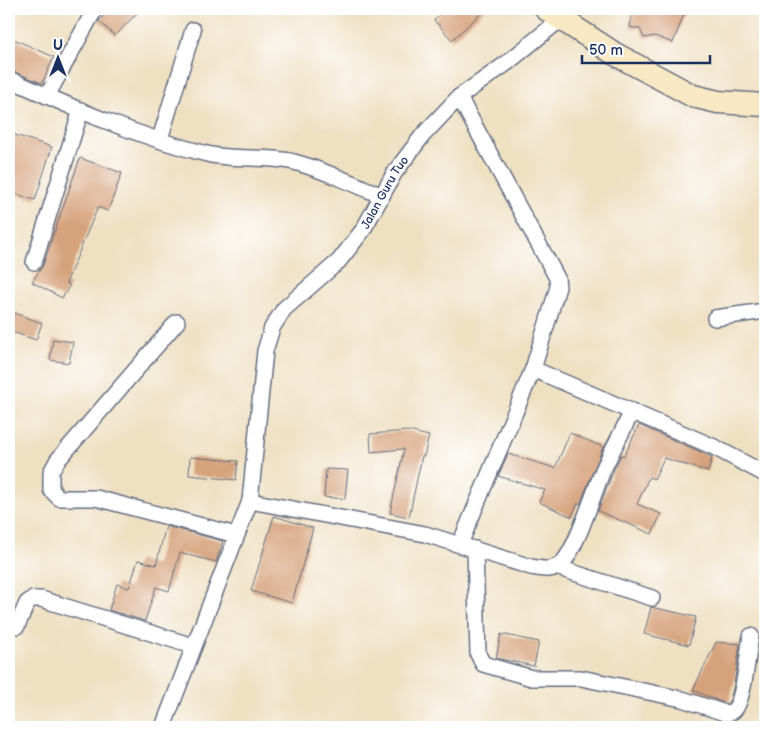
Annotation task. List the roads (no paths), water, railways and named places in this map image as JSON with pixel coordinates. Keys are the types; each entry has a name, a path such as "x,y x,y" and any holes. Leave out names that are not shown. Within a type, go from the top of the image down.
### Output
{"street":[{"path":"47,96 95,9"},
{"path":"560,13 615,54 693,96 718,102 765,105"},
{"name":"Jalan Guru Tuo","path":"163,727 250,501 265,351 272,328 284,309 339,260 363,230 395,172 423,135 459,97 560,13"},
{"path":"160,139 193,30"},
{"path":"9,79 98,119 160,139 210,154 292,162 346,180 382,196"},
{"path":"459,97 557,278 557,293 532,370 460,544"},
{"path":"34,262 81,110"},
{"path":"716,318 765,311"},
{"path":"177,322 57,461 51,472 51,490 59,498 96,498 236,536"},
{"path":"532,370 714,447 765,474"},
{"path":"250,501 387,526 460,544 531,567 545,570 556,568 564,562 574,543 604,469 632,411"},
{"path":"475,549 478,654 483,664 532,678 581,678 682,700 724,713 736,709 742,690 751,636"},
{"path":"556,568 652,598"},
{"path":"17,626 27,604 32,599 41,599 193,646"}]}
